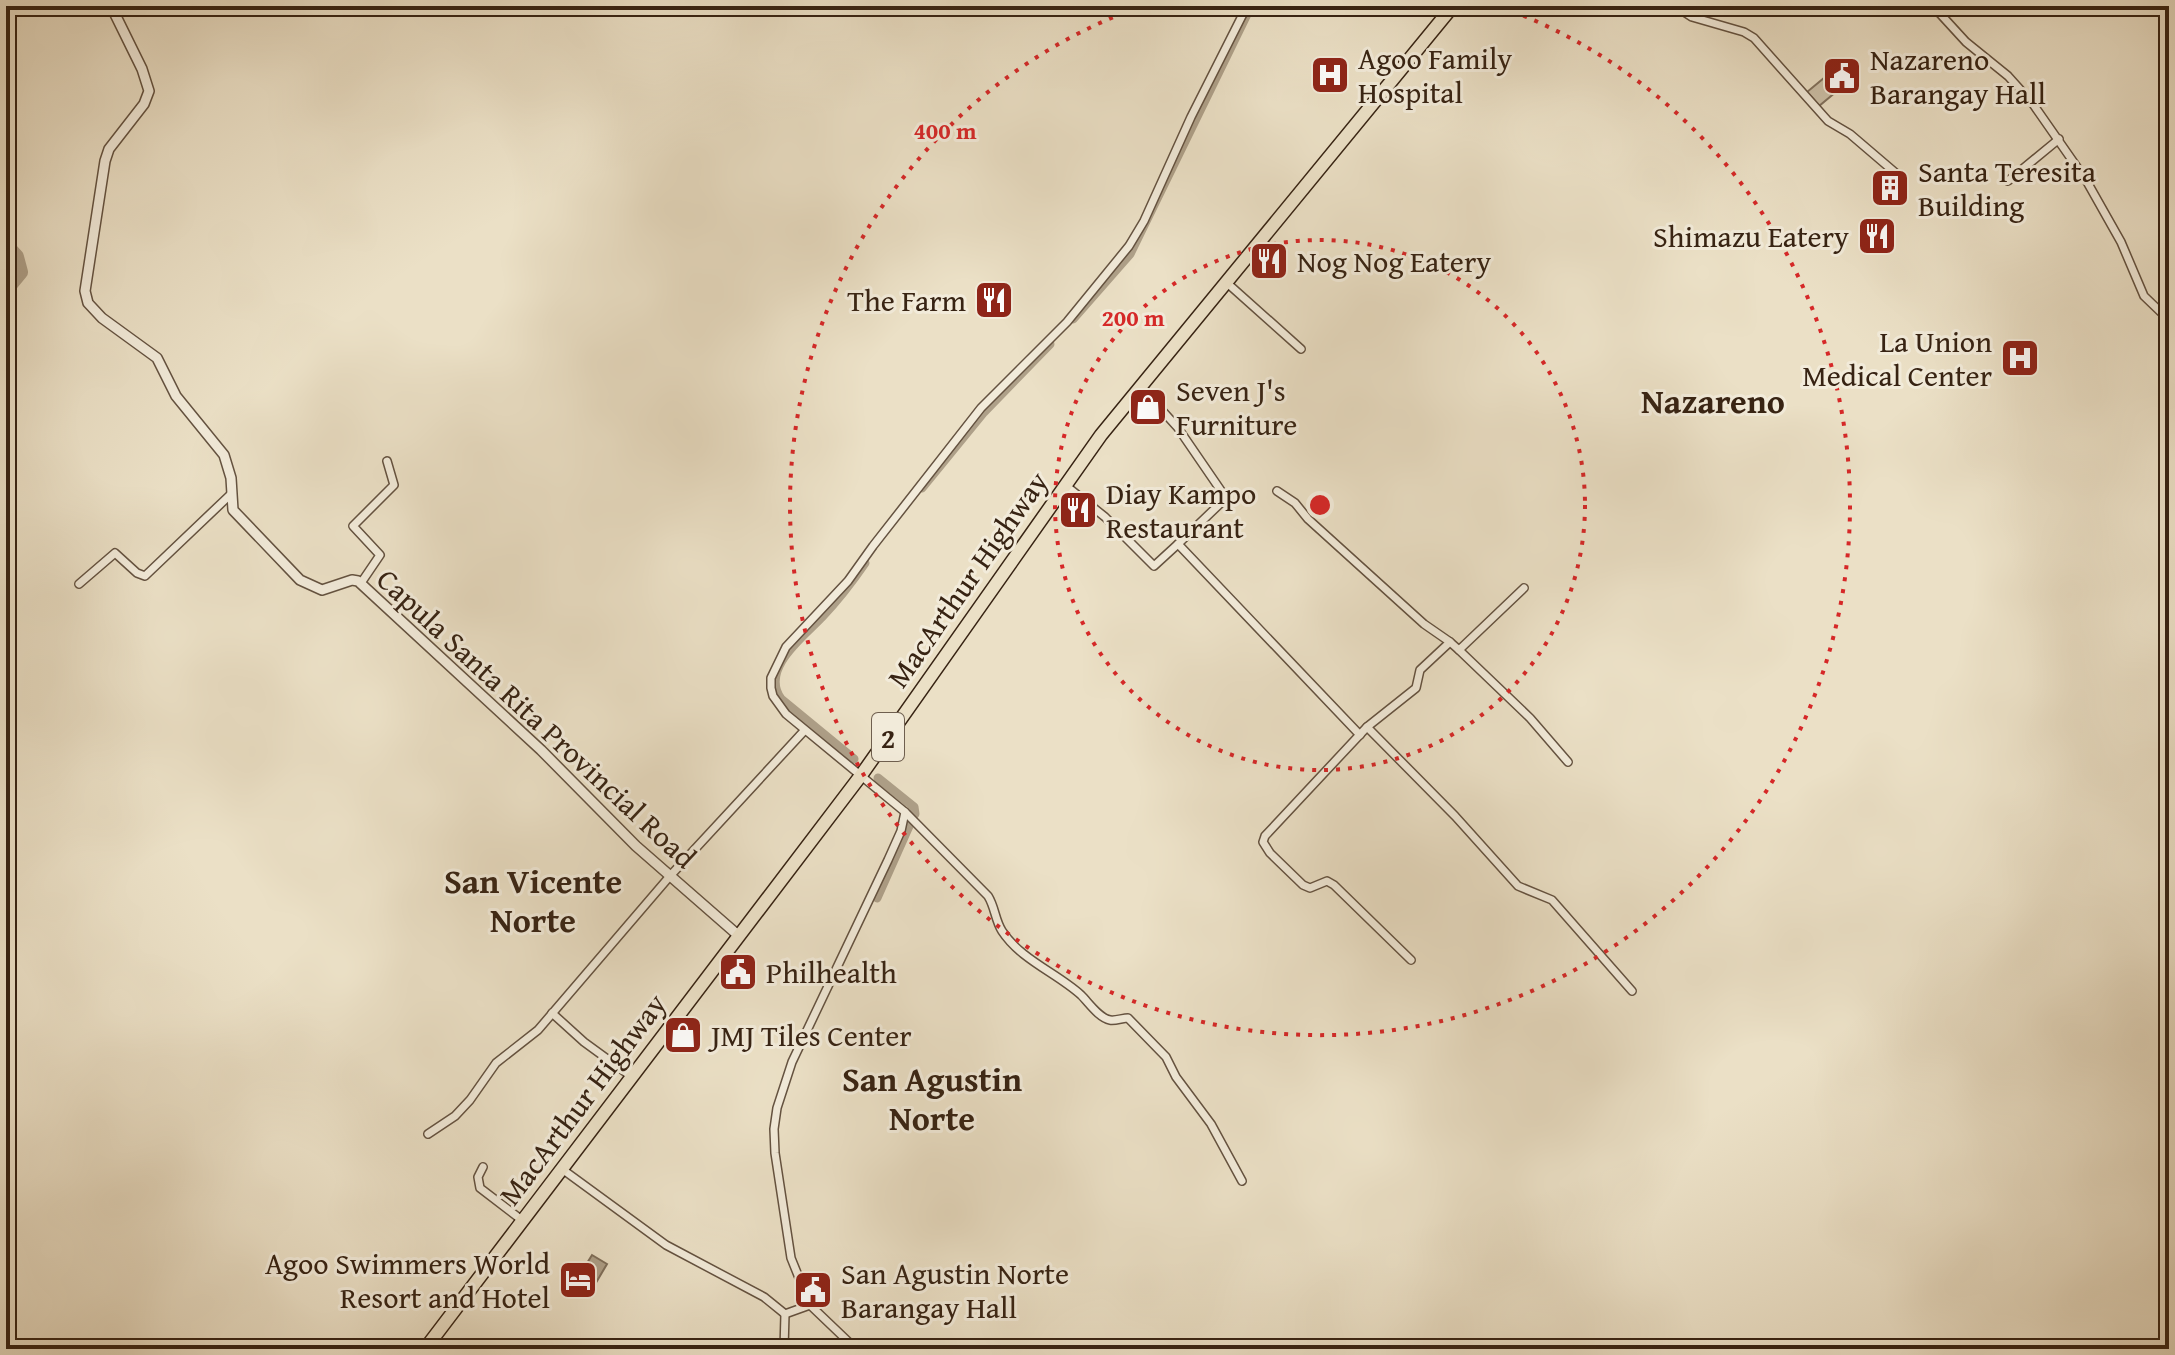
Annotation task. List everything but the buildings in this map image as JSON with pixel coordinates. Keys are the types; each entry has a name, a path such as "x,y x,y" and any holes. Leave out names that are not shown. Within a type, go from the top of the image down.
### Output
{"highway":[{"name":"MacArthur Highway","path":"425,1349 862,774 1065,485 1226,282 1453,6"}],"street":[{"name":"Capula Santa Rita Provincial Road","path":"111,6 142,69 149,91 144,104 109,149 105,161 86,297 102,318 157,358 176,396 224,455 231,478 233,510 300,580 322,590 352,580 361,583 541,750 599,810 739,936"},
{"path":"1242,1181 1211,1124 1176,1077 1166,1057 1128,1018 1110,1020 1103,1017 1010,940 998,923 988,896 905,812 786,714 773,696 771,678 786,647 840,591 981,408 1067,322 1129,246 1144,221 1185,129 1247,6"},
{"path":"1675,6 1692,17 1744,32 1754,38 1828,121 1850,134 1898,175"},
{"path":"1933,6 1966,42 2018,86 2059,139 2121,242 2144,296 2169,320"},
{"path":"2008,181 2059,139"},
{"path":"1226,282 1301,349"},
{"path":"1065,485 1105,517 1154,566 1226,498 1178,428 1141,387"},
{"path":"361,583 380,555 353,526 394,485 387,461"},
{"path":"1277,491 1295,503 1308,519 1424,624 1459,650 1538,727 1568,762"},
{"path":"79,584 115,553 137,573 145,576 231,494"},
{"path":"1178,544 1360,735"},
{"path":"1459,650 1524,588"},
{"path":"1411,960 1334,885 1327,881 1307,888 1270,853 1263,842 1265,836 1367,727 1416,688 1420,670 1450,642"},
{"path":"1367,727 1455,816 1518,886 1552,900 1632,991"},
{"path":"428,1134 455,1116 496,1063 538,1030 670,876 804,731"},
{"path":"856,1349 810,1305 791,1258 774,1129 777,1108 792,1062 888,860 901,831 905,812"},
{"path":"552,1013 584,1042 632,1077"},
{"path":"483,1167 478,1177 480,1188 523,1221"},
{"path":"562,1169 666,1245 764,1297 785,1314"},
{"path":"785,1314 810,1305"},
{"path":"784,1349 785,1314"}],"shaded area":[{"path":"1830,73 1842,87 1819,106 1807,92"},
{"path":"592,1255 607,1264 590,1293 574,1284"}],"waterway":[{"path":"1073,319 1130,254 1251,6"},
{"path":"6,246 16,257 20,272 6,289"},
{"path":"922,488 984,412 1050,344"},
{"path":"854,759 781,699 776,688 776,676 786,654 834,604 865,563"},
{"path":"878,778 914,807 915,814"},
{"path":"877,898 910,824"}],"place":[{"name":"Agoo Family Hospital","path":"1330,75"},
{"name":"Nazareno Barangay Hall","path":"1842,76"},
{"name":"Santa Teresita Building","path":"1890,188"},
{"name":"Shimazu Eatery","path":"1877,236"},
{"name":"Nog Nog Eatery","path":"1269,261"},
{"name":"The Farm","path":"994,300"},
{"name":"La Union Medical Center","path":"2020,358"},
{"name":"Seven J's Furniture","path":"1148,407"},
{"name":"Diay Kampo Restaurant","path":"1078,510"},
{"name":"Philhealth","path":"738,972"},
{"name":"JMJ Tiles Center","path":"683,1035"},
{"name":"Agoo Swimmers World Resort and Hotel","path":"578,1280"},
{"name":"San Agustin Norte Barangay Hall","path":"813,1290"}],"district":[{"name":"Nazareno","path":"1713,400"},
{"name":"San Vicente Norte","path":"533,900"},
{"name":"San Agustin Norte","path":"932,1098"}]}
